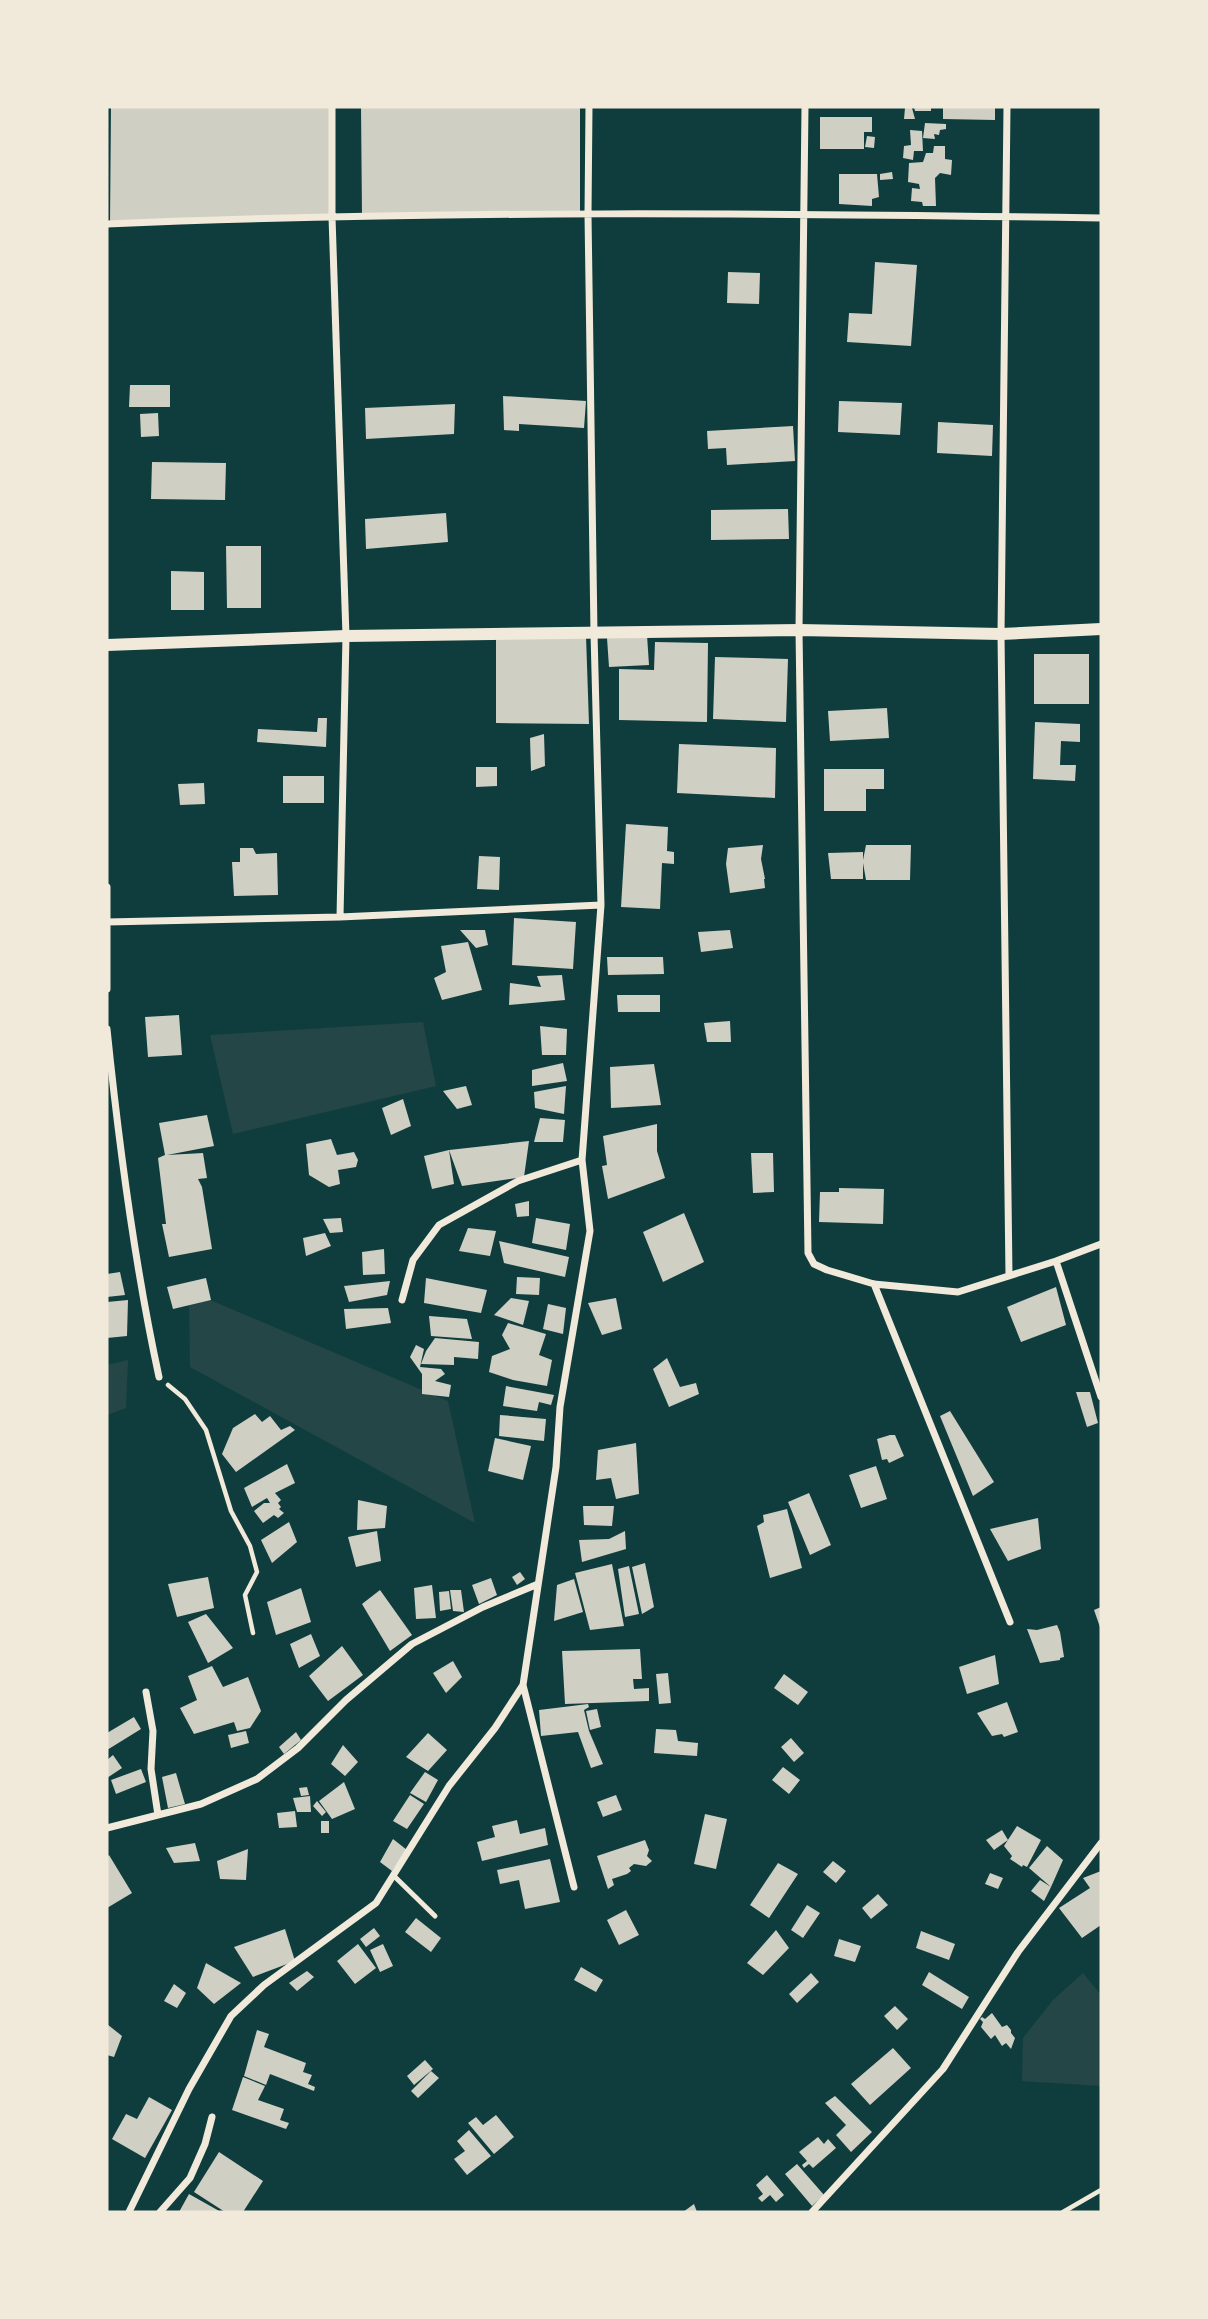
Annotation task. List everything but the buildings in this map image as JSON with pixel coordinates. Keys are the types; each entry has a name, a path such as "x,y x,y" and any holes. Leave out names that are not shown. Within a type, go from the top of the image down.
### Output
{"street":[{"path":"331,107 332,217 346,636 340,917"},
{"path":"574,1887 523,1685 556,1466 565,1370 590,1231 582,1160 601,905 594,633 589,107"},
{"path":"804,107 799,629 808,1253 814,1264 874,1284 958,1292 1101,1244"},
{"path":"1007,107 1001,634 1009,1276"},
{"path":"107,224 332,217 588,214 1101,218"},
{"path":"107,645 346,636 799,629 1001,634 1101,629"},
{"path":"107,887 107,989"},
{"path":"107,922 340,917 601,905"},
{"path":"107,1029 120,1161 140,1293 159,1377"},
{"path":"402,1300 413,1260 439,1225 518,1181 582,1160"},
{"path":"1056,1261 1101,1397"},
{"path":"874,1284 1010,1622"},
{"path":"107,1828 201,1804 257,1779 298,1748 346,1700 412,1644 483,1607 538,1584"},
{"path":"129,2212 189,2088 231,2016 264,1984 376,1903 449,1786 495,1728 523,1685"},
{"path":"146,1692 153,1731 150,1769 158,1815"},
{"path":"812,2212 943,2068 1018,1952 1101,1843"},
{"path":"160,2212 190,2178 205,2144 212,2118"}],"lane":[{"path":"394,1876 435,1916"}],"path":[{"path":"159,1377 185,1399 206,1430 231,1511 250,1546 257,1572 245,1595 253,1633"},
{"path":"1063,2212 1101,2190"}],"shaded area":[{"path":"423,1022 436,1086 233,1134 210,1035"},
{"path":"189,1291 448,1401 475,1523 190,1367"},
{"path":"128,1360 126,1408 107,1415 107,1365"},
{"path":"1083,1973 1101,1995 1101,2086 1022,2081 1023,2038 1053,2000"}]}
